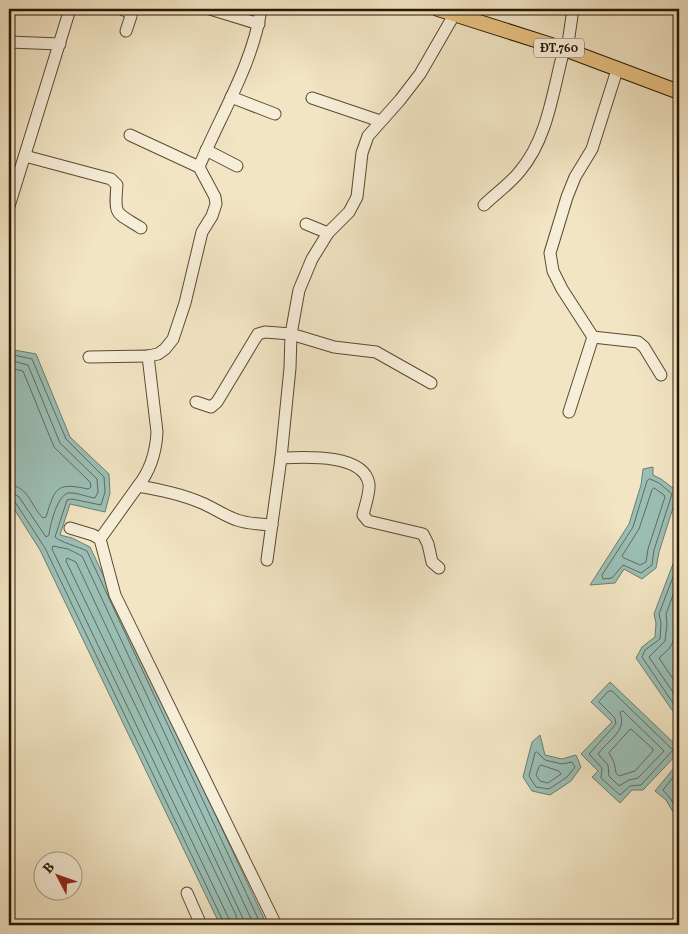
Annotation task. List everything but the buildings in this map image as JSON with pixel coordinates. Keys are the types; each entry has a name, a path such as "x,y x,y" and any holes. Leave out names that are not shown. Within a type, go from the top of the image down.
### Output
{"main road":[{"name":"ĐT.760","path":"438,9 565,50 679,92"}],"street":[{"path":"9,206 70,9"},
{"path":"121,9 129,12 131,16 126,31"},
{"path":"210,9 259,24"},
{"path":"199,167 231,97 259,24 261,9"},
{"path":"484,205 520,172 543,131 565,50 573,9"},
{"path":"267,560 281,458 290,368 291,334 299,290 312,259 328,233 349,212 357,197 362,153 368,136 420,74 454,15"},
{"path":"9,42 60,44"},
{"path":"617,70 592,149 575,177 550,253 554,272 562,289 594,337 638,342 644,346 661,375"},
{"path":"231,97 275,114"},
{"path":"312,98 380,121"},
{"path":"89,357 148,356 158,354 165,349 173,339 185,303 202,232 212,216 216,204 215,197 199,167 130,135"},
{"path":"206,150 238,166"},
{"path":"25,156 111,178 117,186 115,208 119,214 141,228"},
{"path":"306,224 328,233"},
{"path":"196,402 211,407 217,402 252,342 258,334 265,332 291,334 334,347 376,352 431,383"},
{"path":"569,412 594,337"},
{"path":"100,540 146,476 156,444 157,432 148,356"},
{"path":"281,458 305,457 338,461 354,466 364,472 369,485 363,515 368,521 423,534 428,544 432,562 439,568"},
{"path":"138,486 163,490 203,503 236,520 272,525"},
{"path":"70,528 93,535 100,540 116,595 276,925"},
{"path":"187,893 201,925"}],"water":[{"path":"9,349 36,354 70,437 109,474 110,493 105,512 70,504 60,535 72,538 90,547 267,925 220,925 40,550 9,501"},
{"path":"653,467 653,475 678,492 659,552 656,568 642,579 624,569 615,583 590,585 629,524 641,485 643,469"},
{"path":"679,533 679,715 672,710 636,658 642,647 655,637 656,623 654,614 676,556"},
{"path":"610,682 679,748 679,752 643,790 632,790 620,803 592,777 598,771 581,754 612,722 591,702"},
{"path":"540,735 545,755 562,759 576,755 581,767 571,781 550,795 532,791 523,777 532,742"},
{"path":"679,762 679,822 666,800 655,791"}]}
